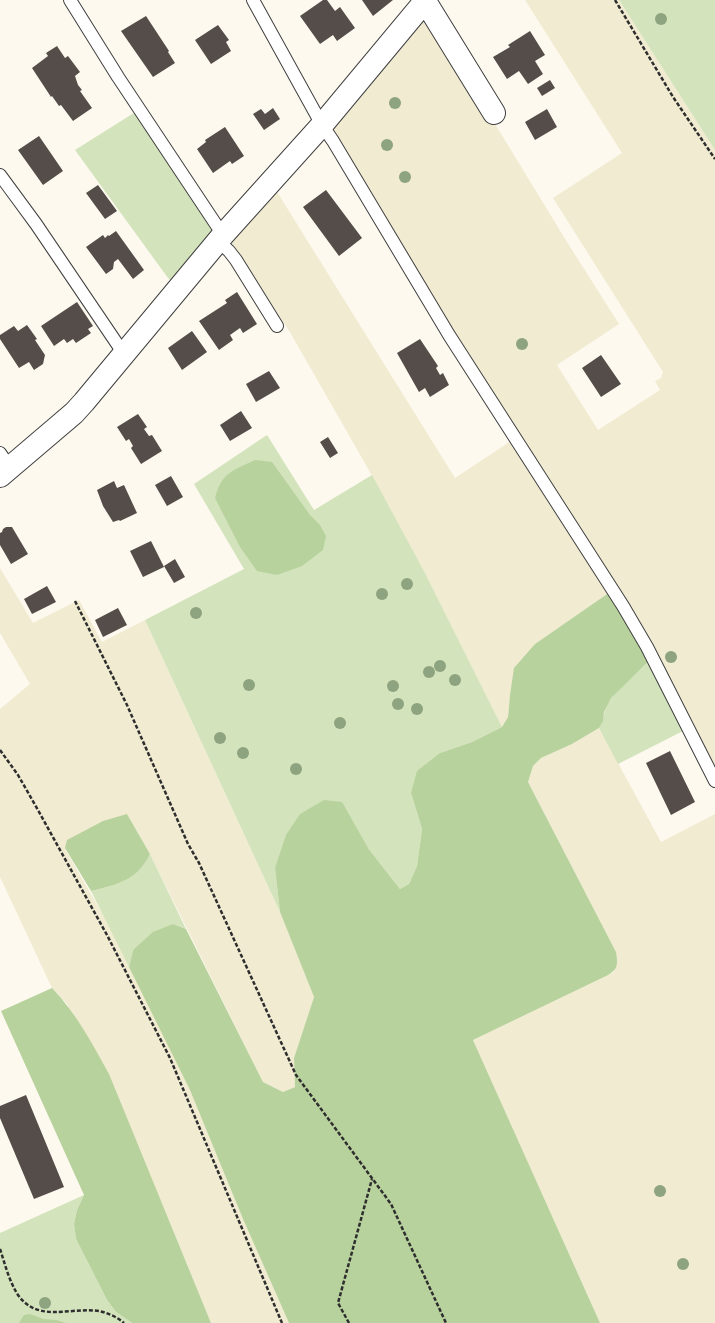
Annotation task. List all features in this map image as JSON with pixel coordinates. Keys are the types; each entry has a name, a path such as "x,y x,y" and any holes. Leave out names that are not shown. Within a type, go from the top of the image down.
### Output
{"street":[{"path":"3,466 74,413 220,238 322,125 426,1 494,113"}],"lane":[{"path":"70,0 277,326"},
{"path":"253,0 322,125 333,140 453,342 623,606 647,647 715,781"},
{"path":"0,175 36,224 124,354"}],"path":[{"path":"615,0 673,97 715,159"},
{"path":"75,601 127,705 188,844 199,863 296,1075 391,1204 446,1323"},
{"path":"0,750 18,775 107,935 170,1058 282,1323"},
{"path":"349,1323 338,1303 372,1179"},
{"path":"0,1249 17,1295 24,1304 34,1311 46,1315 98,1311 112,1315 124,1323"}],"shaded area":[{"path":"525,0 619,0 715,150 715,770 330,125 422,17 431,19 567,242 619,324 557,365 598,430 660,390 655,381 661,378 663,372 553,198 622,153"},
{"path":"274,187 455,478 511,441 610,592 535,644 510,695 508,717 502,727 424,571 366,465 291,334 229,238"},
{"path":"0,568 33,623 79,600 102,642 145,620 280,912 314,997 294,1058 295,1087 283,1092 263,1082 150,854 127,814 65,849 106,920 190,1089 243,1219 289,1323 211,1323 163,1206 67,1004 52,988 0,877 0,709 30,684 0,633"},
{"path":"599,728 661,842 715,814 715,1323 600,1323 473,1040 614,972 616,952 528,782 533,766 541,758 572,744"}],"green space":[{"path":"619,0 715,0 715,150"},
{"path":"137,111 213,231 174,284 168,278 75,150"},
{"path":"267,435 314,510 372,475 424,571 502,727 472,742 440,753 411,793 422,829 417,866 409,884 400,889 368,848 275,868 280,912 145,620 244,569 194,484"},
{"path":"255,460 272,462 310,515 320,525 326,536 323,550 302,566 277,575 257,571 240,547 215,498 221,483 229,473"},
{"path":"610,592 648,662 611,698 604,712 603,721 599,728 572,744 541,758 533,766 528,782 616,952 616,967 613,972 606,976 473,1040 600,1323 289,1323 243,1219 190,1090 129,967 133,950 153,932 173,924 186,929 263,1082 283,1092 295,1087 294,1058 314,997 280,912 275,868 286,835 300,814 324,800 342,802 368,848 400,889 409,884 417,866 422,829 411,793 417,771 440,753 472,742 502,727 508,717 514,668 535,644"},
{"path":"648,662 685,730 618,764 599,728 611,698"},
{"path":"127,814 150,854 145,863 133,876 118,884 91,891 65,848 67,840 103,821"},
{"path":"150,854 186,929 173,924 133,950 129,967 91,891 118,884 133,876 145,863"},
{"path":"52,988 76,1018 109,1074 211,1323 132,1323 116,1312 107,1300 76,1239 74,1224 77,1210 84,1195 1,1011"},
{"path":"84,1195 77,1210 74,1224 76,1239 107,1300 116,1312 132,1323 0,1323 0,1233"},
{"path":"30,1314 43,1319 56,1320 66,1323 19,1323 24,1315"}],"building":[{"path":"323,0 327,0 335,11 340,7 355,28 337,41 333,35 320,44 300,16"},
{"path":"362,0 393,0 373,16"},
{"path":"146,16 175,63 153,77 121,31"},
{"path":"218,25 229,40 226,42 231,51 211,64 195,40"},
{"path":"530,31 545,55 535,61 543,74 528,84 519,71 507,79 493,57 510,47 508,45"},
{"path":"57,46 65,58 68,56 80,72 75,76 78,85 82,90 80,91 92,108 73,121 61,105 59,106 52,96 51,97 32,68 48,56 46,53"},
{"path":"550,80 555,88 542,96 537,88"},
{"path":"273,108 280,119 264,130 253,114 261,109 265,114"},
{"path":"547,109 557,127 535,140 525,122"},
{"path":"225,127 244,156 232,164 230,161 213,173 197,149 206,142 205,140"},
{"path":"39,136 63,171 43,185 18,150"},
{"path":"98,185 117,211 105,219 86,193"},
{"path":"326,190 362,238 339,256 303,207"},
{"path":"116,231 144,270 133,279 118,259 114,262 113,269 106,274 86,247 103,235 105,238"},
{"path":"237,292 257,324 243,333 240,328 230,335 233,340 219,350 199,321 227,303 225,300"},
{"path":"77,302 93,326 88,329 91,333 76,343 73,339 67,343 64,339 54,346 41,326"},
{"path":"27,325 37,339 35,340 45,355 43,364 34,370 29,362 19,368 0,339 0,335 14,326 18,331"},
{"path":"192,331 207,352 182,370 168,348"},
{"path":"420,339 438,366 436,368 440,375 443,373 449,385 430,397 425,388 419,392 397,353"},
{"path":"601,355 621,384 601,397 582,368"},
{"path":"269,371 280,388 256,402 246,384"},
{"path":"241,411 252,428 230,441 220,425"},
{"path":"138,414 147,427 144,429 149,436 152,435 162,451 141,464 131,448 133,446 129,439 126,441 117,427"},
{"path":"328,437 338,453 330,458 320,442"},
{"path":"171,476 183,497 167,506 155,485"},
{"path":"114,481 117,488 124,485 137,513 120,521 113,522 103,506 97,490"},
{"path":"6,527 12,527 28,554 11,564 0,545 0,533"},
{"path":"151,541 164,567 143,577 130,551"},
{"path":"175,559 185,577 174,583 164,566"},
{"path":"47,586 56,602 32,614 24,599"},
{"path":"118,608 127,625 103,637 95,620"},
{"path":"670,751 695,802 671,815 646,763"},
{"path":"26,1095 64,1187 34,1199 0,1118 0,1106"}]}
